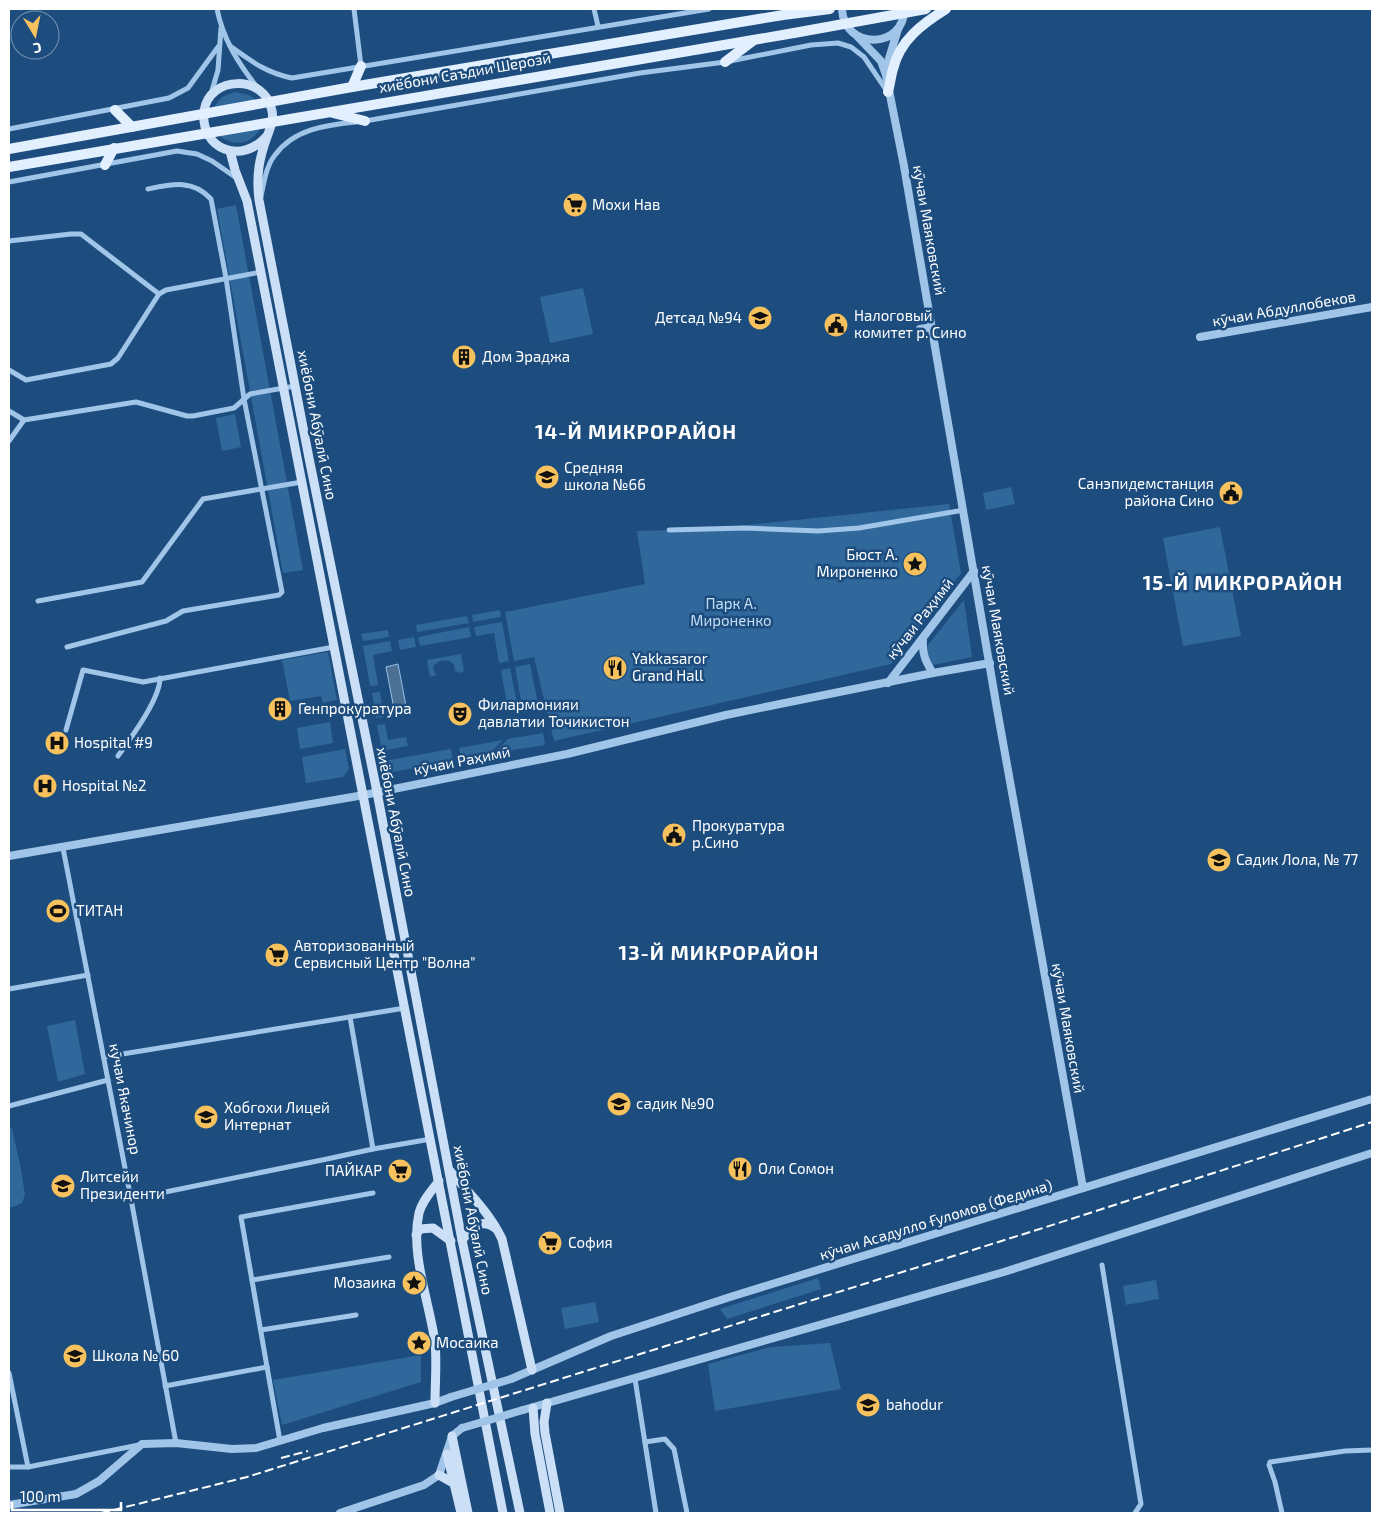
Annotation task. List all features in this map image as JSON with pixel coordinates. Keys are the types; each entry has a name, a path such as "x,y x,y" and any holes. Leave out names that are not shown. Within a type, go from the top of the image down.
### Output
{"main road":[{"path":"771,9 782,15"},
{"name":"хиёбони Саъдии Шерозӣ","path":"9,149 352,87 782,15 830,9"},
{"name":"хиёбони Саъдии Шерозӣ","path":"9,167 756,39 904,11 926,9"},
{"path":"888,92 892,70 900,48 923,23 946,9"},
{"path":"725,62 756,39"},
{"path":"352,87 361,66"},
{"path":"267,136 260,144 251,149 241,152 230,151 221,147 207,134 204,114 208,100 215,92 225,86 236,83 248,84 259,90 269,102"},
{"name":"хиёбони Абӯалӣ Сино","path":"269,102 272,110 272,121 257,179 260,201 295,386 377,792 462,1240 520,1513"},
{"path":"115,110 132,127"},
{"path":"329,112 365,121"},
{"path":"104,164 114,148"},
{"name":"хиёбони Абӯалӣ Сино","path":"230,151 247,201 504,1513"},
{"path":"450,1171 498,1229 502,1239 532,1370"},
{"path":"435,1403 435,1343 416,1235 419,1212 428,1194 439,1181"},
{"path":"462,1240 476,1225 483,1223 498,1229"},
{"path":"416,1235 420,1229 433,1228 451,1241"},
{"path":"547,1403 544,1433 560,1513"},
{"path":"533,1408 535,1434 550,1513"},
{"path":"452,1436 468,1513"},
{"path":"447,1454 461,1513"},
{"path":"439,1475 455,1484"}],"street":[{"path":"217,9 221,28 230,46 243,69 259,90"},
{"path":"354,9 361,66"},
{"path":"594,9 598,26"},
{"path":"230,46 252,62 274,74 292,78 709,9"},
{"path":"842,9 845,23"},
{"name":"кӯчаи Маяковский","path":"886,75 888,62 904,11"},
{"name":"кӯчаи Маяковский","path":"845,23 881,62 886,75 904,166 1083,1188"},
{"path":"857,36 866,40 875,40 892,34 898,27"},
{"path":"208,100 218,70 218,47 221,28"},
{"path":"260,201 268,168 274,155 291,139 310,130 328,125 365,121 640,73 725,62 811,45 838,43 851,47 864,57 888,92"},
{"path":"9,129 115,110 169,98 188,88 218,47"},
{"path":"9,182 176,151 198,154 212,161 239,180"},
{"path":"67,647 166,621 183,611 280,595 282,592 244,399 226,278 211,199 204,192 192,186 174,184 148,189"},
{"path":"9,241 81,234 159,294"},
{"path":"9,370 26,380 111,364 118,358 159,294 173,288 261,272"},
{"name":"кӯчаи Абдуллобеков","path":"1200,337 1372,307"},
{"path":"920,329 932,327"},
{"path":"9,411 24,420 136,402 193,416 234,408 250,394 295,386"},
{"path":"9,441 24,420"},
{"path":"38,601 142,582 203,499 302,482"},
{"path":"670,530 744,528 818,531 859,528 964,510"},
{"name":"кӯчаи Раҳимӣ","path":"888,683 974,571"},
{"path":"923,638 922,650 925,661 933,673"},
{"path":"66,730 83,670 143,682 335,647"},
{"name":"кӯчаи Раҳимӣ","path":"9,856 364,796 377,792 513,768 726,715 990,663"},
{"path":"118,756 149,708 160,686 160,678"},
{"name":"кӯчаи Якачинор","path":"63,848 176,1444"},
{"path":"9,989 88,975"},
{"path":"104,1057 406,1008"},
{"path":"350,1017 373,1149"},
{"path":"9,1106 108,1080"},
{"name":"кӯчаи Асадулло Ғуломов (Федина)","path":"435,1403 511,1379 612,1336 1372,1099"},
{"path":"131,1199 373,1149 431,1139"},
{"path":"340,1513 424,1485 439,1475 452,1436 462,1428 1004,1272 1372,1152"},
{"path":"280,1441 241,1217 374,1193"},
{"path":"252,1280 388,1257"},
{"path":"1102,1266 1144,1513"},
{"path":"261,1330 356,1315"},
{"path":"165,1386 267,1367"},
{"path":"9,1373 28,1467"},
{"path":"635,1379 656,1513"},
{"path":"9,1467 28,1467 142,1444 176,1444 232,1449 256,1448 323,1428 435,1403"},
{"path":"645,1442 664,1439 674,1449 687,1513"},
{"path":"9,1505 76,1494 99,1481 142,1444"},
{"path":"1282,1513 1269,1465 1270,1462 1345,1451 1372,1450"},
{"path":"1135,1513 1141,1504"}],"green space":[{"path":"235,92 249,95 256,100 213,108 222,97"},
{"path":"261,128 247,141 236,143 230,142 218,135"},
{"path":"236,205 303,570 283,573 217,209"},
{"path":"583,288 593,334 550,343 540,297"},
{"path":"235,414 241,447 222,451 216,418"},
{"path":"1011,487 1015,504 986,510 983,493"},
{"name":"Парк А. Мироненко","path":"949,504 961,573 891,664 554,741 534,657 514,661 505,612 645,584 637,531 709,529"},
{"path":"1220,527 1241,636 1183,646 1163,538"},
{"path":"964,600 972,657 933,665 927,661 925,651"},
{"path":"500,610 501,617 473,622 472,615"},
{"path":"467,616 469,623 417,632 416,625"},
{"path":"502,622 509,661 499,663 494,633 476,636 474,627"},
{"path":"469,627 471,637 420,646 418,637"},
{"path":"388,630 389,637 363,641 361,634"},
{"path":"414,637 416,647 400,650 398,640"},
{"path":"390,641 392,651 373,655 378,685 370,686 363,646"},
{"path":"328,652 337,700 323,703 321,696 290,701 282,660"},
{"path":"461,654 464,671 459,673 455,671 454,665 450,661 442,661 433,667 437,675 430,677 427,660"},
{"path":"530,664 538,704 522,707 515,667"},
{"path":"510,668 518,708 508,710 501,670"},
{"path":"380,692 384,717 376,718 372,693"},
{"path":"330,722 333,743 300,749 297,728"},
{"path":"385,724 388,740 406,737 408,746 382,751 377,725"},
{"path":"543,733 545,745 494,753 508,739"},
{"path":"503,740 489,754 461,759 459,748"},
{"path":"345,749 349,769 343,777 306,783 302,757"},
{"path":"451,749 453,761 386,773 384,761"},
{"path":"75,1020 85,1074 58,1082 47,1026"},
{"path":"9,1126 12,1129 25,1195 22,1203 13,1207 9,1207"},
{"path":"818,1278 821,1289 727,1319 720,1309"},
{"path":"1156,1280 1159,1299 1126,1305 1123,1286"},
{"path":"595,1302 599,1322 565,1329 561,1308"},
{"path":"830,1343 841,1389 715,1411 708,1364 770,1347"},
{"path":"421,1355 421,1382 282,1425 273,1380"}],"shaded area":[{"path":"398,664 406,706 394,709 386,667"}],"railway":[{"path":"101,1513 247,1477 1043,1228 1372,1122"},
{"path":"281,1458 308,1451"}],"place":[{"name":"Мохи Нав","path":"575,205"},
{"name":"Детсад №94","path":"760,318"},
{"name":"Налоговый комитет р. Сино","path":"836,325"},
{"name":"Дом Эраджа","path":"464,357"},
{"name":"Средняя школа №66","path":"547,477"},
{"name":"Санэпидемстанция района Сино","path":"1231,493"},
{"name":"Бюст А. Мироненко","path":"915,564"},
{"name":"Yakkasaror Grand Hall","path":"615,668"},
{"name":"Генпрокуратура","path":"280,709"},
{"name":"Филармонияи давлатии Точикистон","path":"460,714"},
{"name":"Hospital #9","path":"57,743"},
{"name":"Hospital №2","path":"45,786"},
{"name":"Прокуратура р.Сино","path":"674,835"},
{"name":"Садик Лола, № 77","path":"1219,860"},
{"name":"ТИТАН","path":"58,911"},
{"name":"Авторизованный Сервисный Центр \"Волна\"","path":"277,955"},
{"name":"садик №90","path":"619,1104"},
{"name":"Хобгохи Лицей Интернат","path":"206,1117"},
{"name":"Оли Сомон","path":"740,1169"},
{"name":"ПАЙКАР","path":"400,1171"},
{"name":"Литсейи Президенти","path":"63,1186"},
{"name":"София","path":"550,1243"},
{"name":"Мозаика","path":"414,1283"},
{"name":"Мосаика","path":"419,1343"},
{"name":"Школа № 60","path":"75,1356"},
{"name":"bahodur","path":"868,1405"}],"district":[{"name":"14-Й МИКРОРАЙОН","path":"636,432"},
{"name":"15-Й МИКРОРАЙОН","path":"1243,583"},
{"name":"13-Й МИКРОРАЙОН","path":"719,953"}]}
